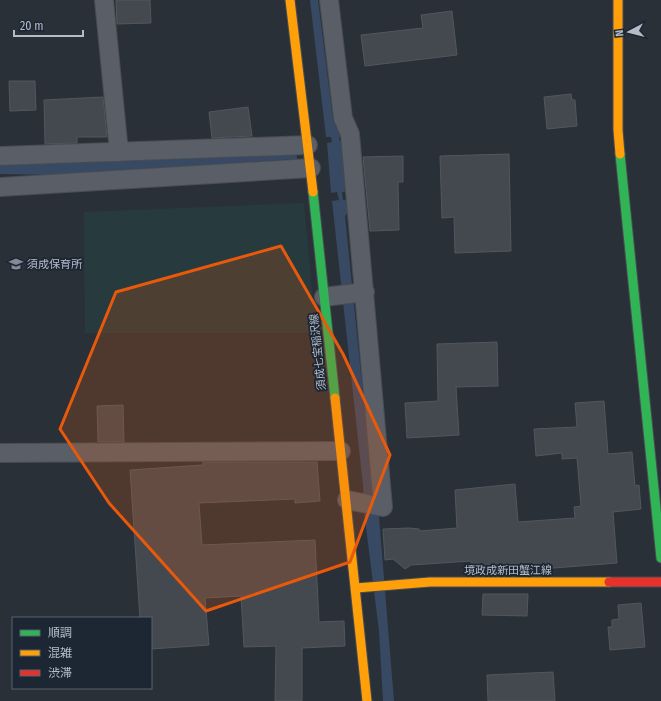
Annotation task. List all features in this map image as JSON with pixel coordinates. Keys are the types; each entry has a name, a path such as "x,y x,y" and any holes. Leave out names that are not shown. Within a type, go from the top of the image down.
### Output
{"main road":[{"name":"須成七宝稲沢線","path":"290,0 311,168 332,296 341,450 354,502 356,588 366,701"},
{"path":"618,0 618,130 661,558"},
{"name":"境政成新田蟹江線","path":"356,588 430,582 661,582"}],"street":[{"path":"104,0 120,152"},
{"path":"329,0 344,118 350,134 363,292 384,507 354,502"},
{"path":"0,156 308,145"},
{"path":"0,186 311,168"},
{"path":"332,296 363,292"},
{"path":"0,453 341,450"}],"highlighted area":[{"path":"281,246 343,354 390,455 350,562 206,611 109,503 60,429 116,292"}],"green space":[{"path":"304,203 316,333 85,333 84,212"}],"water":[{"path":"310,0 318,0 333,120 340,135 339,141 345,140 350,191 342,192 343,200 350,199 351,208 345,216 372,483 379,517 394,701 383,701 379,631 364,511 363,485 332,201 339,200 337,192 331,193 327,143 332,142 331,137 326,137"},
{"path":"296,150 297,159 53,175 0,174 0,164"}],"building":[{"path":"116,0 150,0 151,23 117,24"},
{"path":"452,11 457,55 365,66 361,35 423,28 421,15"},
{"path":"9,81 35,81 36,110 10,111"},
{"path":"571,94 572,100 575,100 577,126 547,129 544,97"},
{"path":"103,97 107,137 77,137 77,143 45,144 44,100"},
{"path":"248,107 252,136 212,138 209,112"},
{"path":"509,154 511,251 455,253 454,217 442,218 440,156"},
{"path":"403,156 403,182 398,182 399,230 370,231 363,157"},
{"path":"497,342 498,386 456,387 459,435 407,438 405,403 438,401 437,344"},
{"path":"604,401 608,454 632,452 635,486 639,485 641,509 613,512 617,563 528,570 484,570 484,566 471,567 471,561 411,565 405,569 393,559 385,560 383,529 409,528 419,529 420,531 457,528 455,490 515,484 518,522 575,518 574,507 581,506 577,458 562,459 562,453 536,456 534,429 577,427 575,403"},
{"path":"123,405 124,442 98,442 97,406"},
{"path":"203,462 317,462 320,501 295,503 295,499 199,503 202,545 315,540 319,622 344,621 345,646 302,648 302,701 275,701 276,646 244,647 241,596 205,598 209,645 152,649 152,617 140,617 130,470 203,465"},
{"path":"483,594 528,594 527,616 482,615"},
{"path":"641,603 645,647 610,650 608,627 612,627 612,620 619,619 618,605"},
{"path":"553,672 555,701 488,701 487,675"}],"traffic: fast":[{"path":"620,154 661,558"},
{"path":"313,192 335,398"}],"traffic: slow":[{"path":"290,0 313,192"},
{"path":"618,0 618,130 620,154"},
{"path":"335,398 367,701"},
{"path":"356,588 430,582 609,582"}],"traffic: jam":[{"path":"609,582 661,582"}],"place":[{"name":"須成保育所","path":"16,264"}]}
